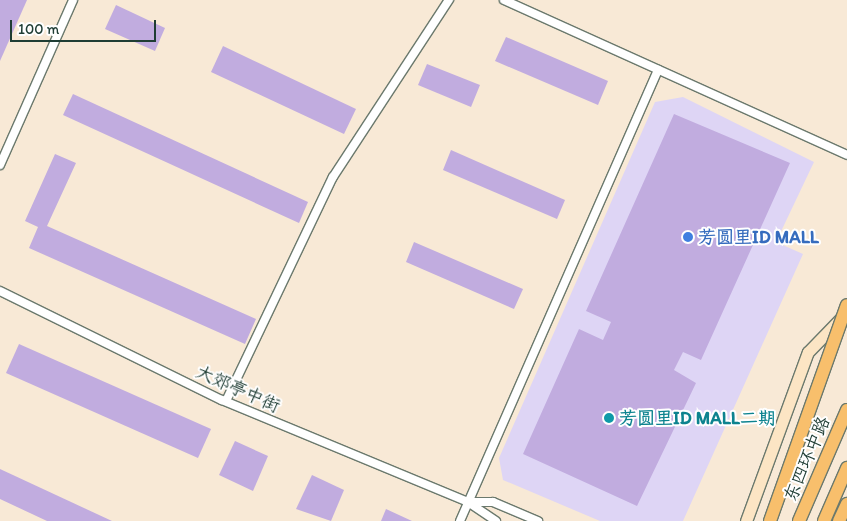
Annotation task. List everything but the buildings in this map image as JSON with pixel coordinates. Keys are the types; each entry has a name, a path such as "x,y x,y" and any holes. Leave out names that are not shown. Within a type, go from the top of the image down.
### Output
{"highway":[{"path":"770,521 847,305"},
{"name":"东四环中路","path":"799,521 847,410"},
{"path":"824,521 847,468"},
{"path":"839,521 847,504"}],"main road":[{"name":"东四环中路","path":"746,521 808,352 847,312"}],"street":[{"path":"0,165 72,0"},
{"path":"226,402 333,177 449,0"},
{"path":"504,0 847,155"},
{"path":"460,521 658,70"},
{"name":"大郊亭中街","path":"0,291 226,402 468,502 496,521"},
{"name":"大郊亭中街","path":"468,502 493,502 538,521"}],"shaded area":[{"name":"芳圆里ID MALL","path":"683,97 814,162 776,242 803,254 683,521 600,521 503,480 499,458 655,102"}],"place":[{"name":"芳圆里ID MALL","path":"688,237"},
{"name":"芳圆里ID MALL二期","path":"609,418"}]}
